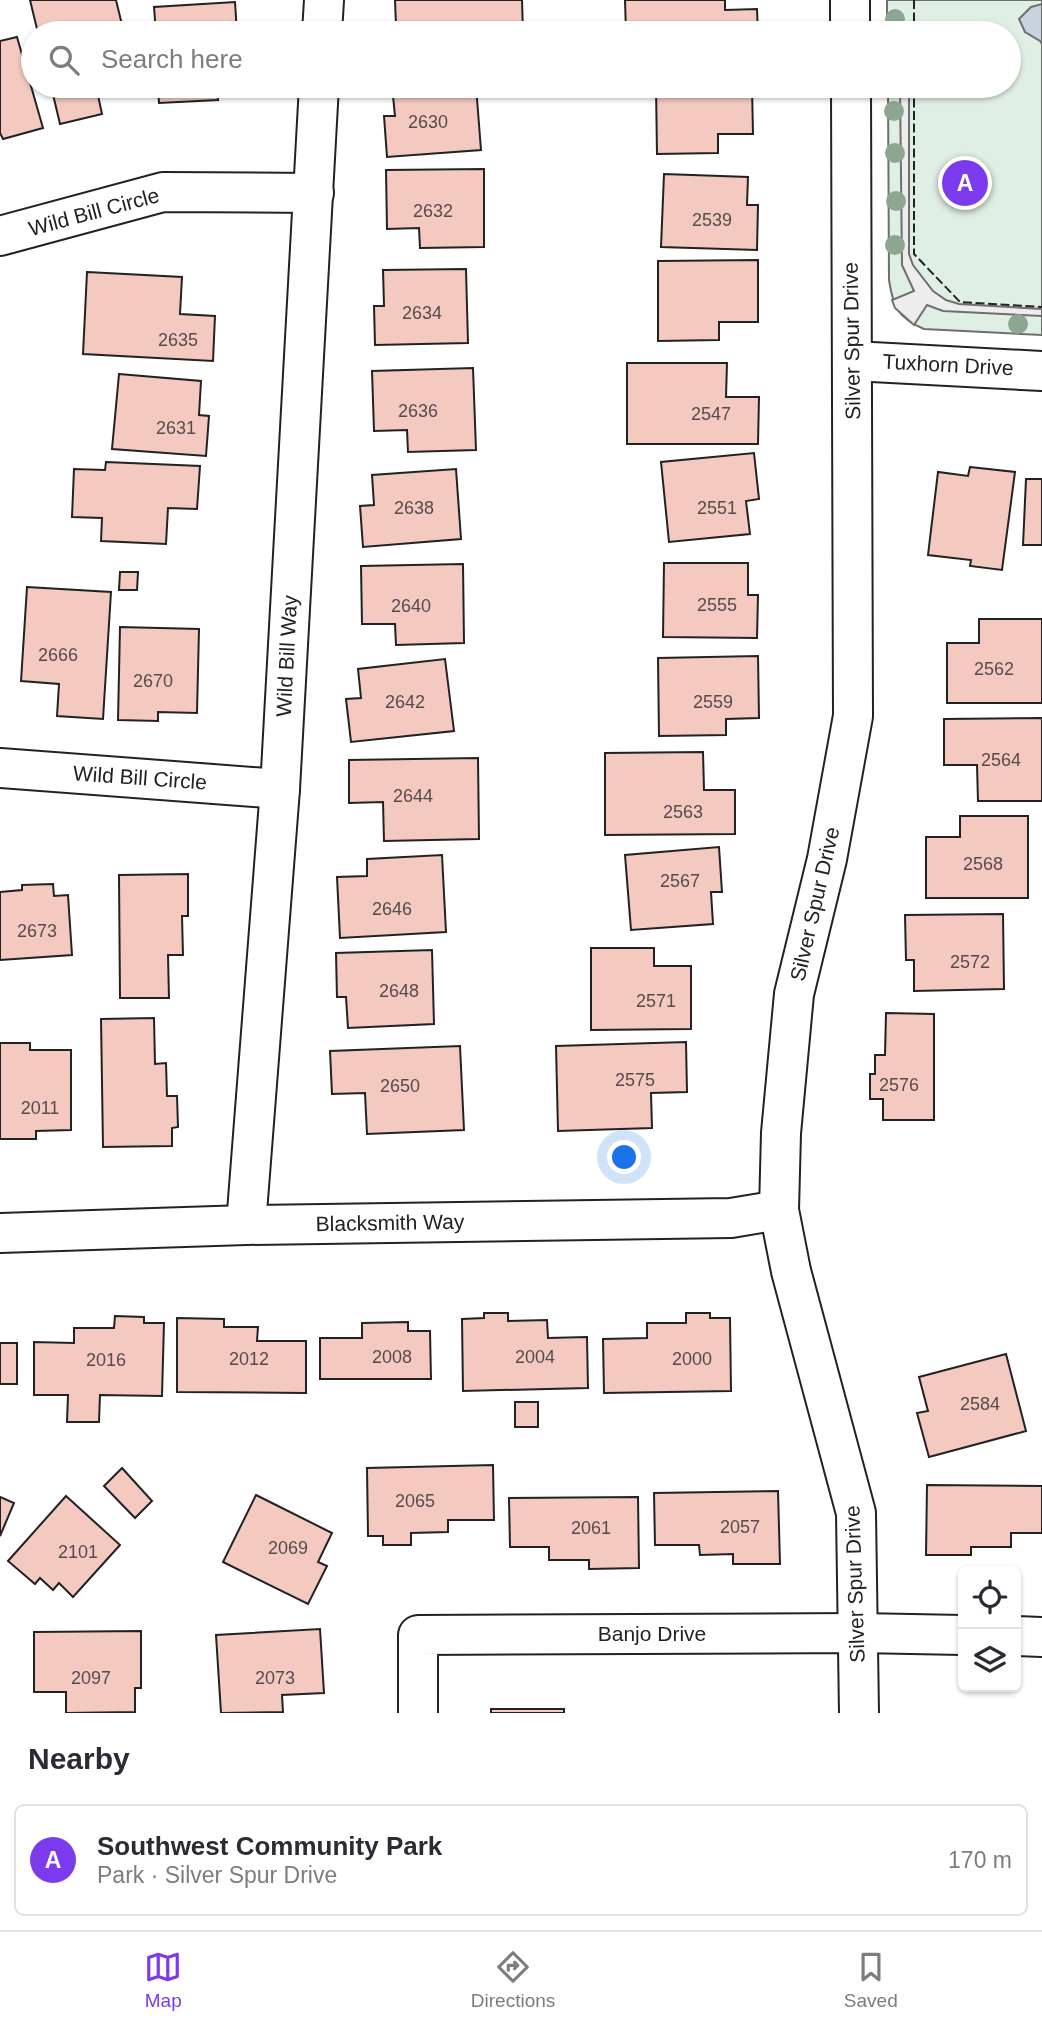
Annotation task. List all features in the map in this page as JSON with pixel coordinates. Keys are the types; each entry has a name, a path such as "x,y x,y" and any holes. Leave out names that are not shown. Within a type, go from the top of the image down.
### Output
{"street":[{"path":"323,21 324,0"},
{"path":"850,0 850,21"},
{"name":"Wild Bill Way","path":"246,1225 280,789 318,98"},
{"name":"Silver Spur Drive","path":"850,98 853,716 827,859 794,994 781,1133 779,1210 791,1271 856,1513 859,1713"},
{"name":"Wild Bill Circle","path":"0,236 163,192 314,193"},
{"name":"Tuxhorn Drive","path":"853,361 1042,371"},
{"name":"Wild Bill Circle","path":"0,768 280,789"},
{"name":"Blacksmith Way","path":"0,1233 246,1225 731,1218 779,1210"},
{"name":"Banjo Drive","path":"418,1713 418,1635 958,1635"},
{"path":"1021,1636 1042,1637"}],"green space":[{"path":"887,0 1042,0 1042,335 924,329 908,320 898,310 892,298 889,280 888,98 1021,98 1021,21 887,21"}],"shaded area":[{"path":"1042,4 1042,44 1025,32 1019,19 1031,7"},
{"path":"900,98 909,98 909,254 913,265 933,291 946,300 959,304 1042,309 1042,316 943,311 927,305 914,325 895,308 892,300 914,291 902,265"}],"building":[{"path":"30,0 116,0 121,21 35,21"},
{"path":"395,0 522,0 523,21 396,21"},
{"path":"625,0 725,0 725,10 757,9 758,21 626,21"},
{"path":"235,2 236,21 155,21 154,7"},
{"path":"17,37 21,51 21,98 34,98 43,128 3,139 0,133 0,41"},
{"path":"54,98 99,98 102,114 60,124"},
{"path":"159,98 218,100 159,103"},
{"path":"393,98 477,98 481,150 387,157 384,116 395,116"},
{"path":"656,98 752,98 753,134 718,134 718,153 657,154"},
{"path":"484,169 484,247 420,248 419,228 387,229 386,170"},
{"path":"664,174 748,177 747,205 758,205 757,250 661,247"},
{"path":"758,260 758,322 719,322 719,340 658,341 658,261"},
{"path":"466,269 468,343 375,345 374,306 384,306 383,270"},
{"path":"87,272 182,277 180,314 215,316 213,361 83,354"},
{"path":"627,363 727,363 726,397 759,397 758,444 627,444"},
{"path":"473,368 476,450 408,452 407,430 374,431 372,371"},
{"path":"119,374 201,381 199,415 209,416 206,456 112,449"},
{"path":"754,453 759,499 746,501 750,534 669,542 661,462"},
{"path":"106,462 200,466 197,509 168,508 166,544 101,541 102,518 72,517 74,469 105,470"},
{"path":"970,467 1015,472 1002,570 970,566 971,560 928,555 938,472 968,476"},
{"path":"456,469 461,539 363,547 360,506 374,505 372,475"},
{"path":"1026,479 1042,479 1042,545 1023,545"},
{"path":"664,563 748,563 748,595 758,595 757,638 663,637"},
{"path":"463,564 464,643 396,645 395,624 362,624 361,566"},
{"path":"120,572 138,572 137,590 119,590"},
{"path":"27,587 111,592 103,719 57,716 59,684 21,681"},
{"path":"979,619 1042,619 1042,703 947,703 947,643 979,643"},
{"path":"120,627 199,629 197,713 158,712 158,721 118,720"},
{"path":"758,656 759,718 726,719 726,735 659,736 658,658"},
{"path":"445,659 454,731 351,742 346,699 361,698 358,669"},
{"path":"1042,718 1042,801 978,801 977,765 944,765 944,719"},
{"path":"703,752 704,790 735,790 735,834 605,835 605,753"},
{"path":"478,758 479,839 384,841 383,802 349,803 349,760"},
{"path":"960,816 1028,816 1028,898 926,898 926,837 960,837"},
{"path":"719,847 722,892 711,892 713,924 631,930 625,855"},
{"path":"442,855 446,932 340,938 337,877 367,876 367,859"},
{"path":"188,874 188,916 182,916 183,955 168,955 169,998 120,998 119,875"},
{"path":"53,884 54,896 68,895 72,955 0,960 0,892 22,890 22,885"},
{"path":"1003,914 1004,989 914,991 914,960 906,960 905,915"},
{"path":"591,948 654,948 654,966 691,966 691,1029 591,1030"},
{"path":"432,950 434,1024 348,1028 346,997 337,997 336,953"},
{"path":"886,1013 934,1014 934,1120 883,1120 883,1099 870,1099 870,1074 875,1074 875,1055 885,1055"},
{"path":"154,1018 155,1064 166,1063 167,1096 177,1096 178,1127 172,1128 172,1146 103,1147 101,1019"},
{"path":"686,1042 687,1092 651,1093 652,1128 558,1131 556,1046"},
{"path":"0,1043 30,1043 30,1050 71,1050 71,1130 36,1131 36,1139 0,1139"},
{"path":"460,1046 464,1130 367,1134 365,1093 332,1094 330,1051"},
{"path":"484,1313 508,1313 508,1321 547,1320 548,1338 587,1337 588,1388 463,1391 462,1319 484,1318"},
{"path":"686,1313 710,1313 710,1318 730,1318 731,1391 604,1393 603,1339 647,1338 647,1323 686,1323"},
{"path":"115,1316 144,1317 144,1323 164,1323 162,1396 100,1395 99,1422 67,1422 68,1395 34,1395 34,1342 74,1343 74,1328 114,1328"},
{"path":"177,1318 224,1319 224,1327 258,1327 257,1341 306,1341 306,1393 177,1392"},
{"path":"408,1322 408,1331 430,1331 431,1379 320,1379 320,1338 362,1338 362,1323"},
{"path":"0,1343 17,1343 17,1384 0,1384"},
{"path":"1006,1354 1026,1431 929,1457 917,1413 928,1411 919,1377"},
{"path":"515,1402 538,1402 538,1427 515,1427"},
{"path":"493,1465 494,1520 448,1520 448,1532 411,1533 411,1545 383,1545 383,1536 368,1536 367,1468"},
{"path":"122,1468 152,1501 135,1518 104,1486"},
{"path":"927,1485 1042,1486 1042,1533 1011,1533 1011,1547 971,1547 971,1555 926,1555"},
{"path":"778,1491 780,1564 733,1564 733,1554 700,1555 699,1545 655,1545 654,1493"},
{"path":"256,1495 332,1533 318,1562 327,1566 308,1604 223,1562"},
{"path":"66,1496 120,1545 73,1597 59,1583 53,1590 40,1578 35,1584 8,1561"},
{"path":"0,1497 14,1503 0,1536"},
{"path":"638,1497 639,1568 589,1569 589,1560 549,1560 549,1547 510,1547 509,1498"},
{"path":"320,1629 324,1693 282,1695 283,1712 221,1713 216,1635"},
{"path":"141,1631 141,1688 135,1688 135,1712 66,1713 66,1692 34,1692 34,1632"},
{"path":"491,1709 564,1709 564,1713 491,1713"}],"fence":[{"path":"914,0 914,21"},
{"path":"914,98 914,254 960,302 1042,307"}],"place":[{"name":"Southwest Community Park","path":"965,183"}]}
